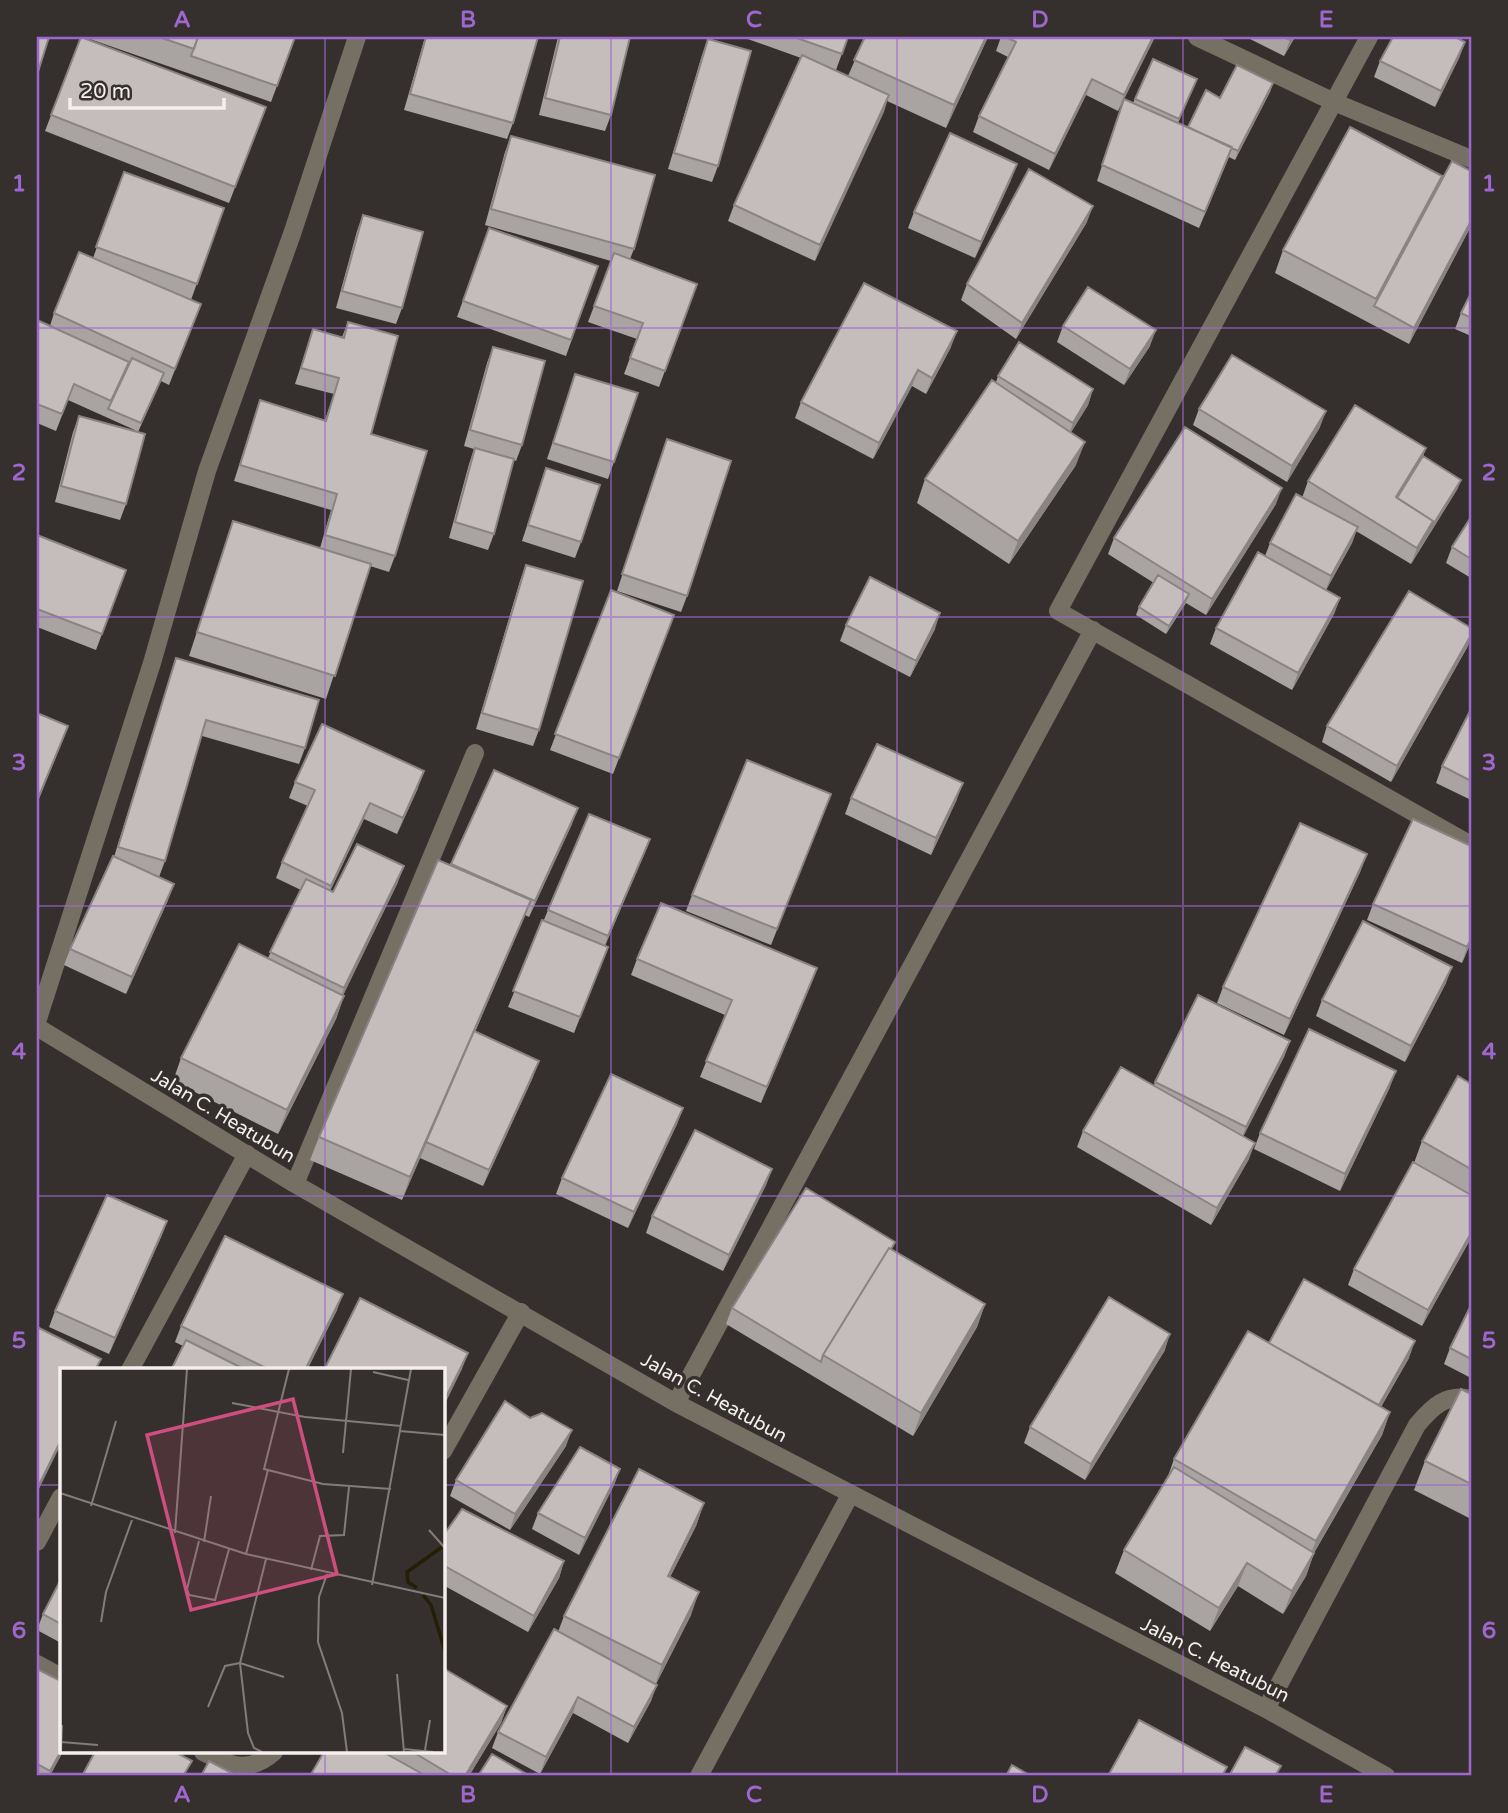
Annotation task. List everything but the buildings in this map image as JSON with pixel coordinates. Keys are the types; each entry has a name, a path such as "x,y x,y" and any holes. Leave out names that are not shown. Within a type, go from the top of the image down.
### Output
{"street":[{"path":"37,1025 152,663 207,471 292,234 357,37"},
{"path":"1197,37 1334,102 1471,159"},
{"path":"1369,37 1058,611 1471,845"},
{"path":"676,1403 1093,630"},
{"path":"295,1184 475,753"},
{"name":"Jalan C. Heatubun","path":"37,1025 295,1184 676,1403 1266,1709 1386,1776"},
{"path":"131,1368 247,1154"},
{"path":"444,1449 521,1312"},
{"path":"1266,1709 1417,1426 1432,1406 1446,1399 1471,1399"},
{"path":"699,1776 850,1495"},
{"path":"37,1542 60,1499"},
{"path":"37,1664 60,1676"},
{"path":"208,1754 237,1766 257,1765 271,1754"}]}
